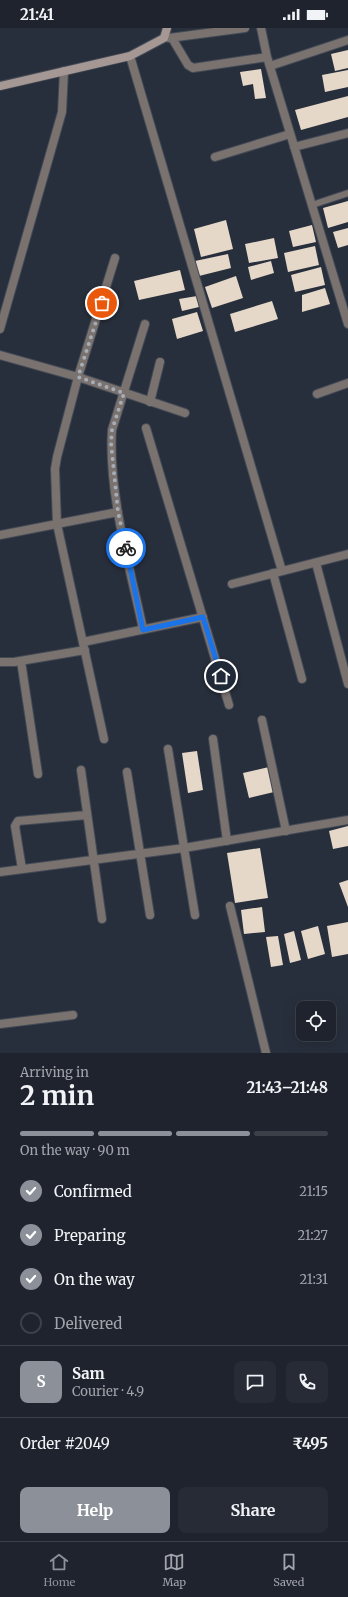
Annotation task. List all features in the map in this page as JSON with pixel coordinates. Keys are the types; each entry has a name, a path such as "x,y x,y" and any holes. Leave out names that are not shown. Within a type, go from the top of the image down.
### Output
{"street":[{"path":"167,28 168,38 188,65 193,68 267,56"},
{"path":"0,86 130,56 168,38 245,28"},
{"path":"260,28 290,134 348,324"},
{"path":"270,66 348,40"},
{"path":"130,56 282,571"},
{"path":"0,329 62,112 64,71"},
{"path":"294,147 348,133"},
{"path":"215,157 290,134"},
{"path":"104,739 57,524 55,469 78,377 115,258"},
{"path":"143,630 118,512 111,443 112,430 145,324"},
{"path":"0,355 78,377 185,413"},
{"path":"150,402 160,362"},
{"path":"317,394 348,383"},
{"path":"146,428 230,705"},
{"path":"0,535 118,512"},
{"path":"232,584 348,554"},
{"path":"316,563 348,684"},
{"path":"273,573 302,679"},
{"path":"0,662 22,661 143,630 203,617"},
{"path":"22,661 38,774"},
{"path":"262,720 286,831"},
{"path":"213,739 227,841"},
{"path":"168,749 196,915"},
{"path":"81,770 102,919"},
{"path":"127,772 150,915"},
{"path":"22,869 15,826 18,821 87,815"},
{"path":"0,872 94,861 184,848 348,820"},
{"path":"230,906 266,1053"},
{"path":"0,1024 73,1015"}],"lane":[{"path":"312,204 348,193"}],"building":[{"path":"348,50 348,68 335,71 331,54"},
{"path":"261,69 266,98 255,99 253,84 243,86 240,72"},
{"path":"348,70 348,87 325,92 322,75"},
{"path":"348,96 348,117 301,130 295,110"},
{"path":"348,201 348,222 328,228 323,208"},
{"path":"226,220 233,249 201,257 194,229"},
{"path":"312,225 316,242 293,247 289,231"},
{"path":"348,228 348,245 338,248 333,232"},
{"path":"274,238 278,258 249,263 245,244"},
{"path":"315,246 319,265 288,272 284,253"},
{"path":"228,254 231,268 199,276 195,261"},
{"path":"271,261 274,273 251,280 248,267"},
{"path":"321,267 325,285 295,292 291,275"},
{"path":"180,270 185,290 139,300 134,281"},
{"path":"236,276 243,298 212,308 205,287"},
{"path":"325,288 330,304 302,312 302,295"},
{"path":"197,296 199,307 182,311 179,299"},
{"path":"272,301 278,319 235,332 230,314"},
{"path":"197,312 203,331 177,339 172,319"},
{"path":"197,751 203,790 188,793 182,753"},
{"path":"269,767 274,792 249,798 243,773"},
{"path":"348,826 348,846 333,849 329,831"},
{"path":"260,848 268,898 235,903 227,853"},
{"path":"348,880 348,907 339,883"},
{"path":"262,907 265,932 244,934 241,910"},
{"path":"348,922 348,954 332,957 327,926"},
{"path":"318,926 325,954 308,959 301,931"},
{"path":"294,931 301,960 290,963 284,934"},
{"path":"278,936 283,965 271,967 266,937"}],"way so far":[{"path":"102,303 78,377 124,393 112,430 111,443 118,512 126,548"}],"route":[{"path":"126,548 143,630 203,617 221,676"}]}
